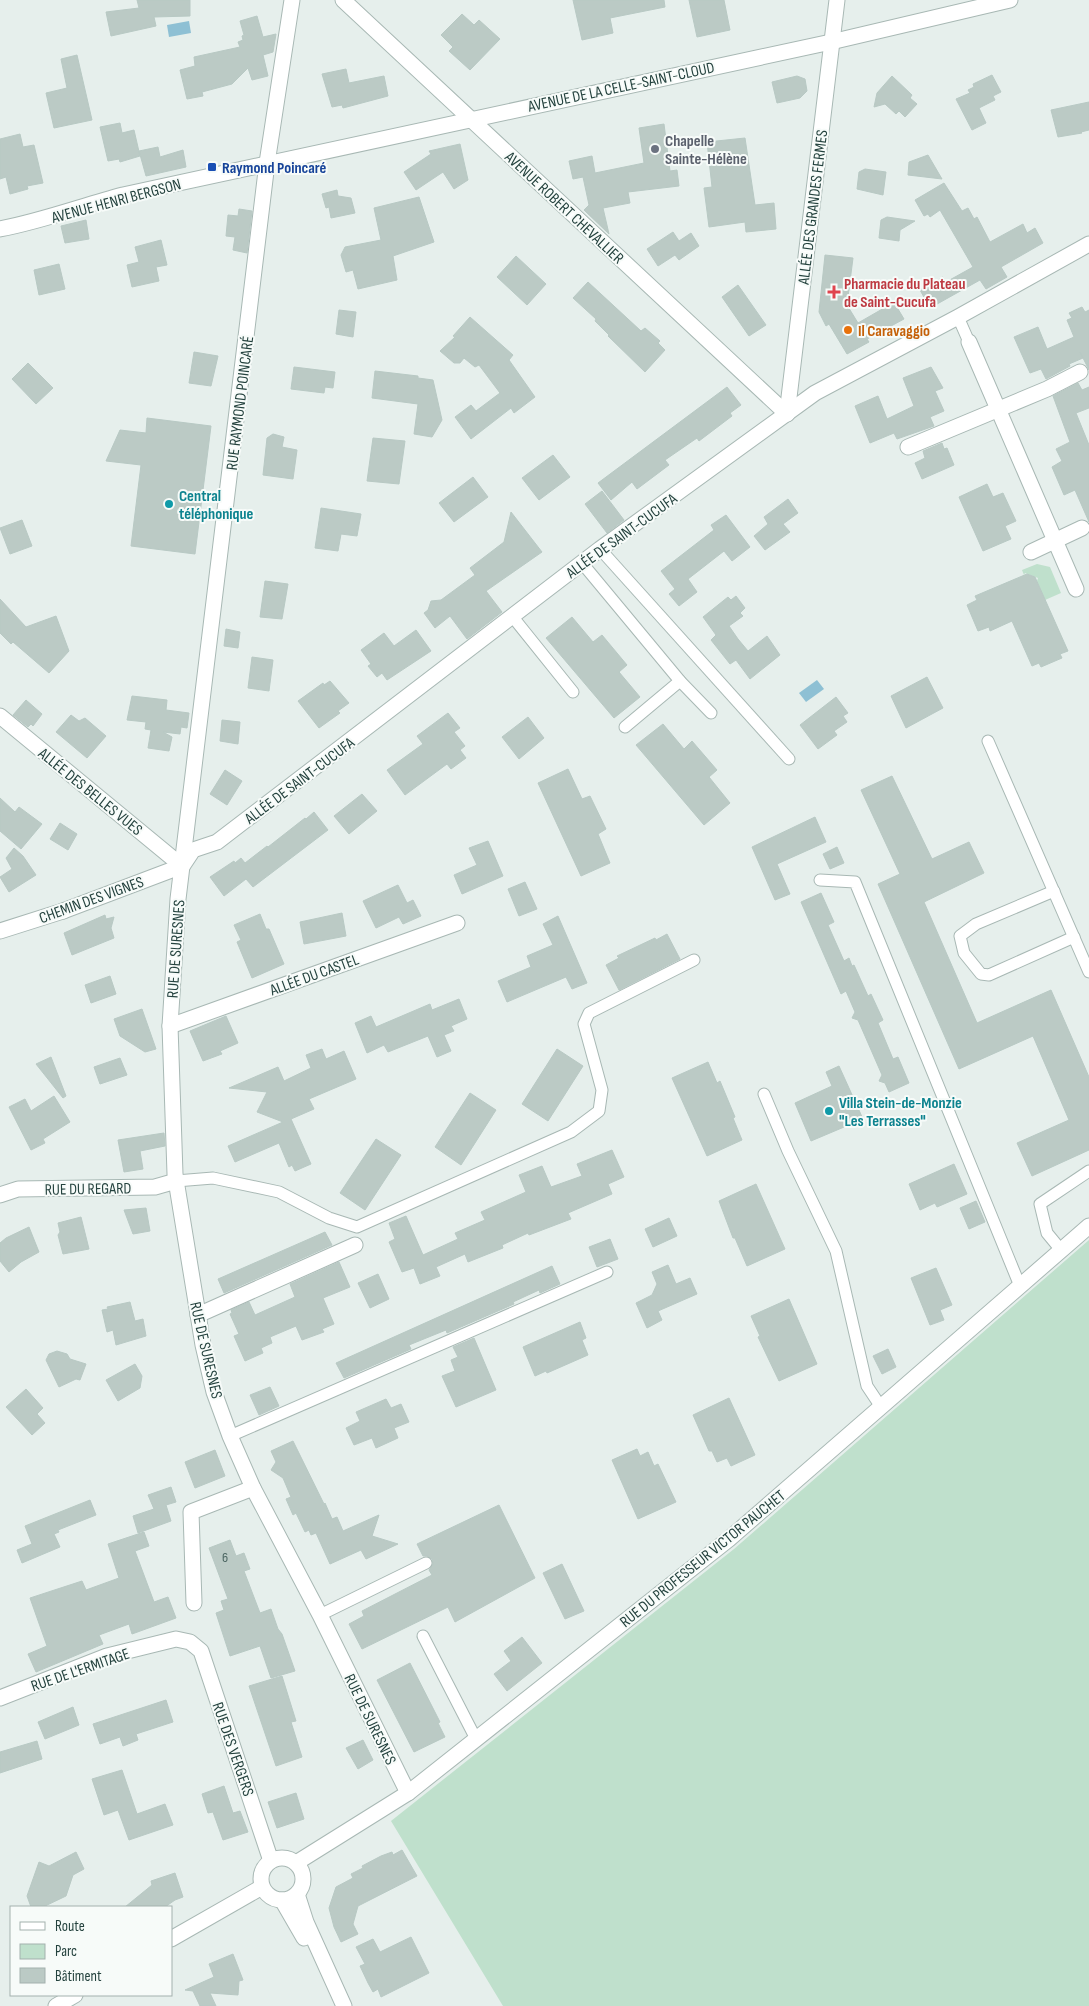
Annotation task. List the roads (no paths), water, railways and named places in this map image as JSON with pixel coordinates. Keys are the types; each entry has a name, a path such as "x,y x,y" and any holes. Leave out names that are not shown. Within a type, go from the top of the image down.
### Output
{"street":[{"name":"RUE RAYMOND POINCARÉ","path":"182,866 267,163 292,0"},
{"name":"AVENUE ROBERT CHEVALLIER","path":"343,0 787,414"},
{"name":"ALLÉE DES GRANDES FERMES","path":"787,414 837,0"},
{"name":"AVENUE DE LA CELLE-SAINT-CLOUD","path":"231,171 832,42 1010,0"},
{"name":"AVENUE HENRI BERGSON","path":"0,229 53,217 84,205 123,195 231,171"},
{"name":"ALLÉE DE SAINT-CUCUFA","path":"182,866 193,850 217,842 600,549 815,393 958,318 1089,244"},
{"path":"969,342 1076,589"},
{"path":"908,447 1047,389 1080,372"},
{"path":"1030,552 1082,528"},
{"name":"ALLÉE DES BELLES VUES","path":"0,716 182,866"},
{"name":"CHEMIN DES VIGNES","path":"0,931 63,911 182,866"},
{"name":"RUE DE SURESNES","path":"182,866 178,899 170,1026 176,1181 198,1315 214,1392 230,1436 253,1488 320,1615 408,1793"},
{"name":"ALLÉE DU CASTEL","path":"170,1026 457,923"},
{"name":"RUE DU REGARD","path":"0,1195 18,1189 155,1187 176,1181"},
{"name":"RUE DU PROFESSEUR VICTOR PAUCHET","path":"296,1863 408,1793 729,1539 1089,1226"},
{"path":"198,1315 356,1245"},
{"path":"194,1603 191,1512 253,1488"},
{"name":"RUE DE L'ERMITAGE","path":"0,1698 107,1656 176,1640 190,1642"},
{"name":"RUE DES VERGERS","path":"190,1642 201,1651 271,1861"},
{"path":"282,1858 296,1863 303,1876 302,1885 297,1894 282,1900 272,1898 262,1887 262,1872 271,1861 282,1858"},
{"path":"172,1938 262,1887"},
{"path":"297,1894 306,1922 343,2006"},
{"path":"282,1900 343,2006"},
{"path":"56,2006 73,1996"}],"lane":[{"path":"958,318 969,342"},
{"path":"600,549 789,758"},
{"path":"582,563 680,681 711,713"},
{"path":"512,616 573,692"},
{"path":"625,727 680,681"},
{"path":"988,741 1089,972"},
{"path":"820,880 855,882 1020,1286"},
{"path":"1054,891 976,924 960,936 964,953 981,974 990,975 1074,937"},
{"path":"176,1181 213,1178 279,1192 329,1218 358,1227 571,1132 599,1111 602,1090 584,1024 589,1012 694,960"},
{"path":"764,1094 788,1151 836,1251 868,1386 881,1407"},
{"path":"1061,1250 1047,1233 1040,1204 1089,1171"},
{"path":"230,1436 607,1272"},
{"path":"320,1615 426,1562"},
{"path":"423,1636 476,1739"}],"water":[{"path":"189,21 191,33 169,37 167,25"},
{"path":"817,680 824,689 806,702 799,693"}],"place":[{"name":"Chapelle Sainte-Hélène","path":"655,149"},
{"name":"Raymond Poincaré","path":"212,167"},
{"name":"Pharmacie du Plateau de Saint-Cucufa","path":"834,292"},
{"name":"Il Caravaggio","path":"848,330"},
{"name":"Central téléphonique","path":"169,504"},
{"name":"Villa Stein-de-Monzie \"Les Terrasses\"","path":"829,1111"}]}
